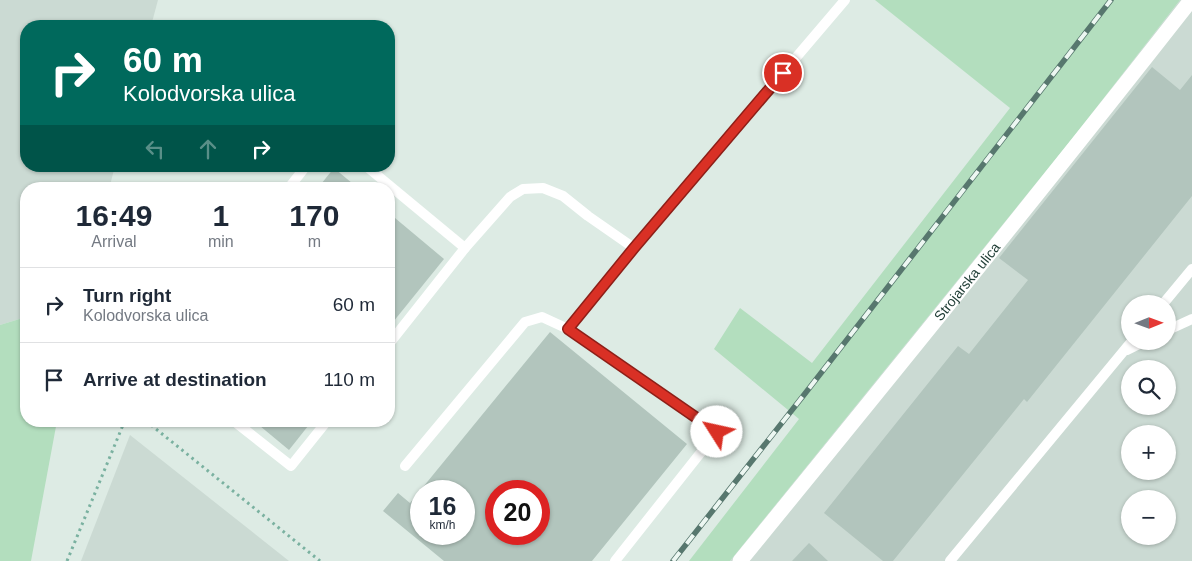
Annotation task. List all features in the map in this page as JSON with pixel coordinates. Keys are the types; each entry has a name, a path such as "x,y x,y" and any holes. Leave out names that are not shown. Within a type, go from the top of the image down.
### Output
{"street":[{"name":"Strojarska ulica","path":"740,561 1078,144 1191,0"}],"lane":[{"path":"568,329 844,0"},
{"path":"293,182 301,172"},
{"path":"373,172 385,182"},
{"path":"395,336 465,248 510,197 523,189 543,188 563,196 634,248"},
{"path":"395,190 465,248"},
{"path":"1170,295 1192,269"},
{"path":"405,466 525,322 542,317 568,329 717,432 615,561"},
{"path":"1176,326 1192,319"},
{"path":"950,561 1124,351"},
{"path":"242,427 291,466 322,427"}],"path":[{"path":"67,561 122,427"},
{"path":"153,427 320,561"}],"shaded area":[{"path":"0,0 158,0 153,20 20,20 20,172 113,172 111,182 20,182 20,319 0,325"},
{"path":"1180,0 1192,0 1192,561 730,561 1072,139"},
{"path":"130,435 289,561 81,561"}],"green space":[{"path":"875,0 1180,0 1072,139 730,561 689,561 799,419 714,349 740,308 812,363 1010,108"},
{"path":"20,319 20,427 56,427 31,561 0,561 0,325"}],"building":[{"path":"1152,67 1180,90 1192,75 1192,196 1027,402 1024,399 893,561 883,561 824,513 958,346 969,354 1028,280 999,258"},
{"path":"331,172 339,172 351,182 323,182"},
{"path":"395,218 444,259 395,320"},
{"path":"550,332 687,444 592,561 444,561 424,545 475,545 475,480 429,480"},
{"path":"261,427 307,427 289,450"},
{"path":"398,493 410,503 410,533 383,511"},
{"path":"809,543 828,561 792,561"}],"railway":[{"path":"673,561 1111,0"}],"route":[{"path":"717,432 568,329 634,248 783,73"}]}
